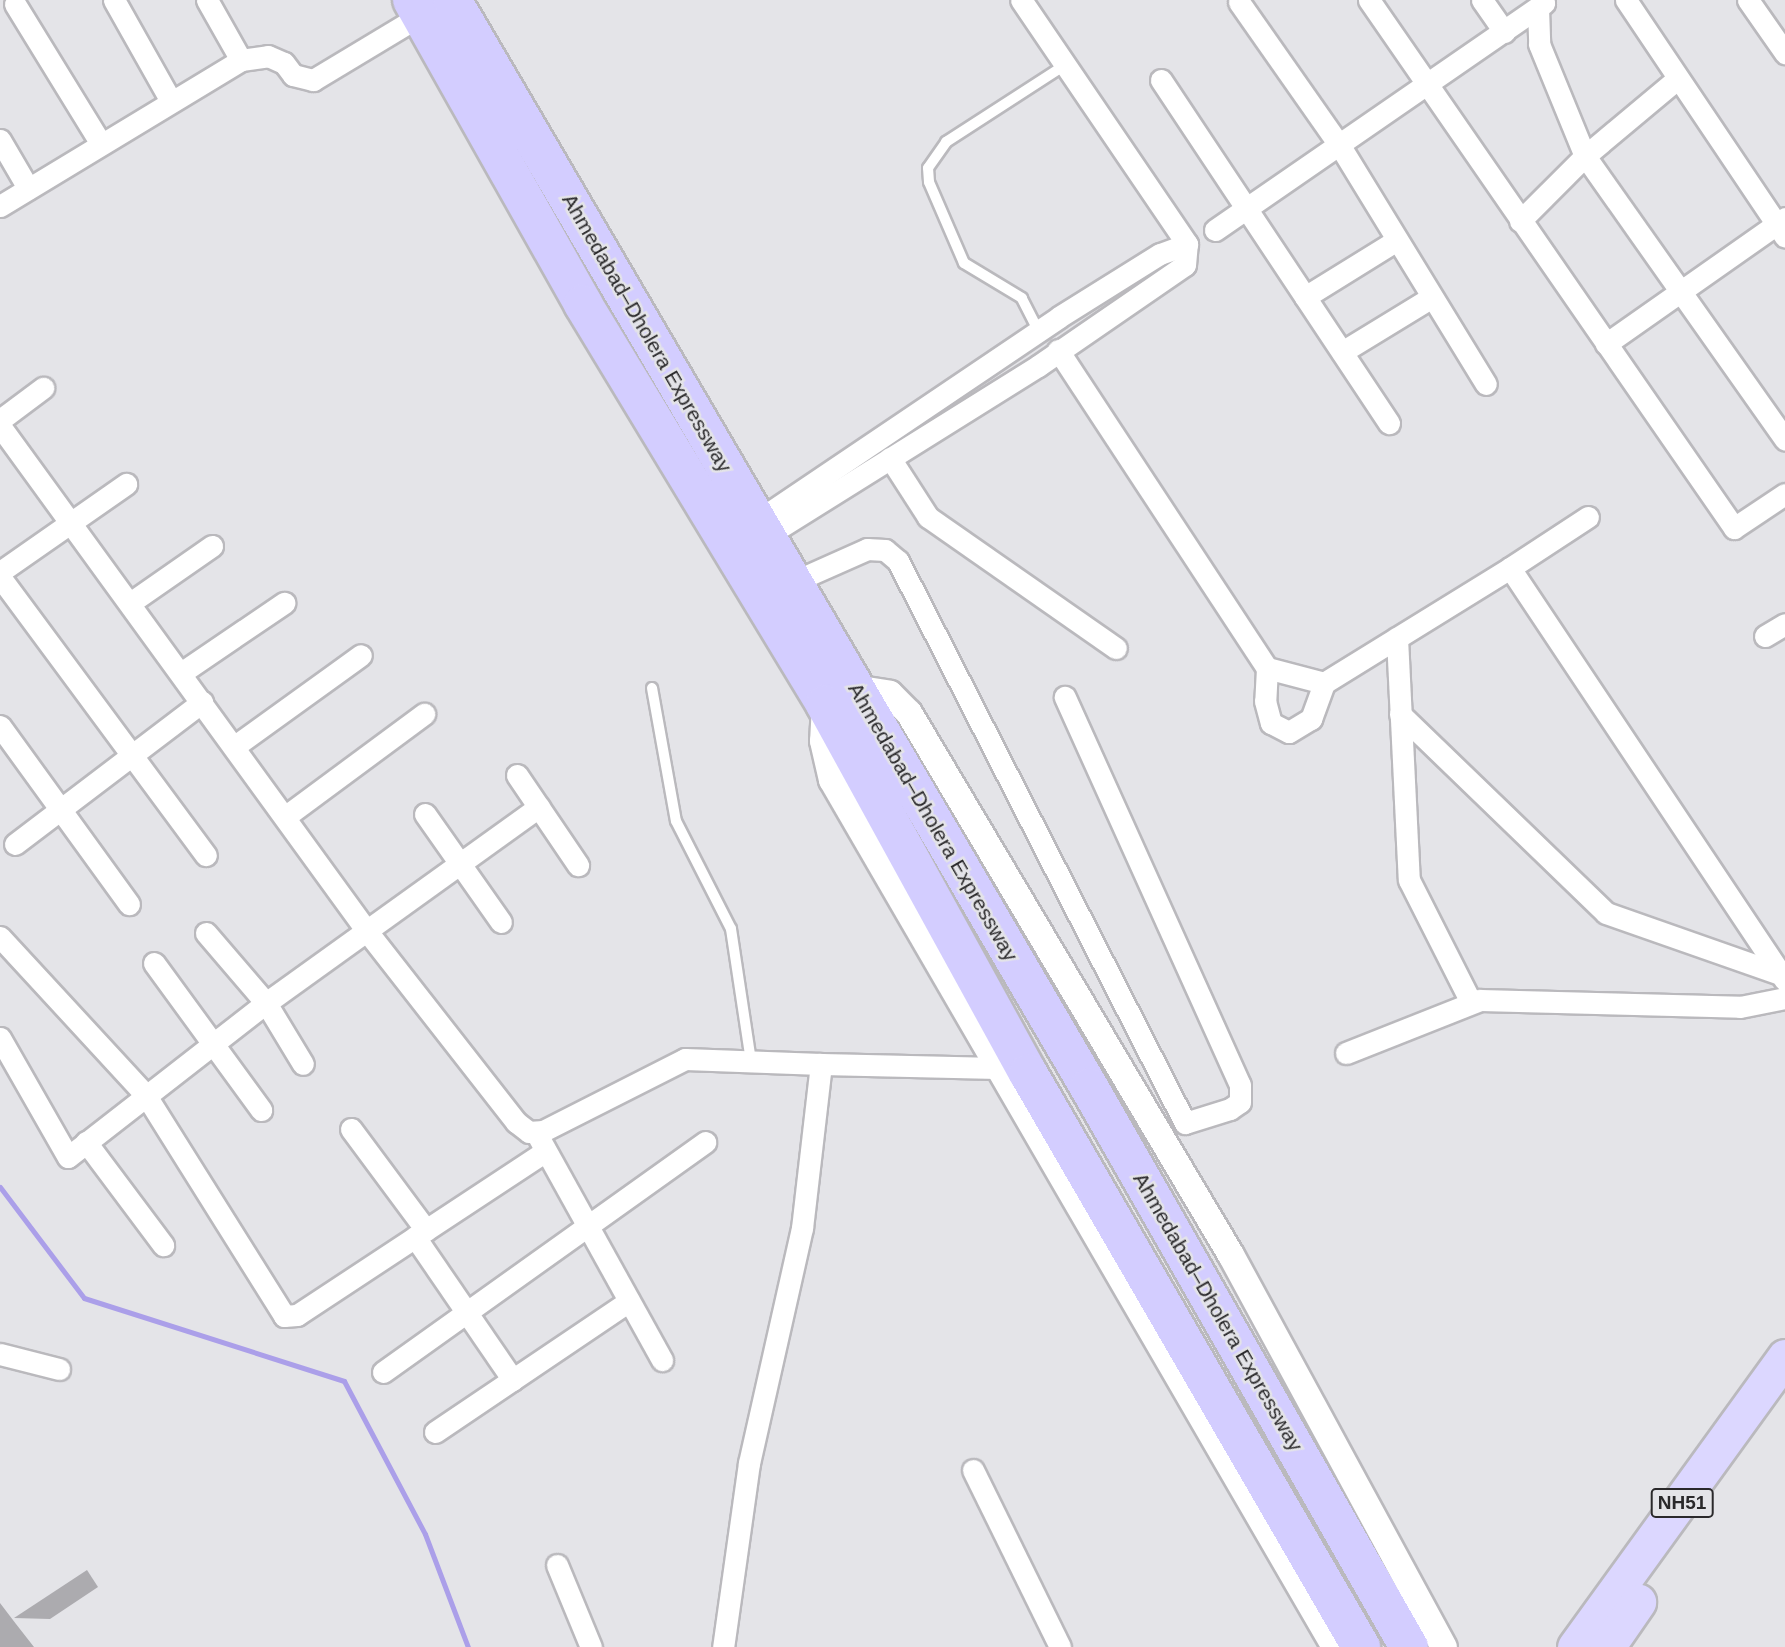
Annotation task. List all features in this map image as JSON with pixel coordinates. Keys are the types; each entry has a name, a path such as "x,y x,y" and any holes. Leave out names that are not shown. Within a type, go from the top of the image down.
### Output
{"highway":[{"name":"Ahmedabad–Dholera Expressway","path":"431,4 793,582 840,696 1028,1073 1362,1647"},
{"name":"Ahmedabad–Dholera Expressway","path":"431,4 583,304 840,696 1409,1647"},
{"name":"NH51","path":"1575,1647 1785,1357"},
{"name":"NH51","path":"1606,1647 1785,1398"}],"street":[{"path":"114,0 171,101"},
{"path":"207,0 241,60"},
{"path":"761,529 890,458 1038,366 1066,344 1180,270 1187,244 1021,0"},
{"path":"1369,0 1734,528 1785,494"},
{"path":"1482,0 1504,32"},
{"path":"1605,344 1782,226 1677,79 1626,0"},
{"path":"1748,0 1785,53"},
{"path":"1239,2 1340,146 1486,384"},
{"path":"15,4 101,144"},
{"path":"0,206 241,60 268,56 284,63 293,75 313,80 431,4"},
{"path":"1215,230 1428,87 1543,4"},
{"path":"1543,4 1539,44 1585,156 1785,439"},
{"path":"1520,221 1585,156 1677,79"},
{"path":"1161,80 1389,423"},
{"path":"0,140 28,188"},
{"path":"1306,297 1397,240"},
{"path":"761,529 1030,336 1167,250 1187,244"},
{"path":"1342,352 1432,297"},
{"path":"1059,317 1066,344 1268,668 1265,701 1271,723 1289,732 1311,719 1324,683 1588,517"},
{"path":"1030,336 1038,366"},
{"path":"0,420 44,388"},
{"path":"0,426 8,454 70,522 366,930 516,1122 536,1132 662,1360"},
{"path":"890,458 928,517 1116,648"},
{"path":"126,484 0,575 206,855"},
{"path":"130,603 212,546"},
{"path":"793,582 867,549 885,550 898,561 1185,1123"},
{"path":"1510,568 1781,977"},
{"path":"181,673 284,603"},
{"path":"1766,636 1785,624"},
{"path":"1397,638 1409,880 1471,1002"},
{"path":"234,746 361,655"},
{"path":"1268,668 1324,683"},
{"path":"1335,1647 832,780 824,741 840,696 890,694 909,713 1231,1255 1444,1647"},
{"path":"1065,697 1240,1085 1240,1102 1230,1109 1185,1123 1158,1136"},
{"path":"15,844 202,702"},
{"path":"286,817 424,714"},
{"path":"1400,714 1606,913 1781,977"},
{"path":"0,726 129,904"},
{"path":"517,775 578,865"},
{"path":"0,1038 68,1157 145,1094 266,1003 539,807"},
{"path":"425,814 501,922"},
{"path":"206,933 266,1003 303,1064"},
{"path":"0,937 145,1094 284,1316 297,1315 546,1151"},
{"path":"154,963 261,1110"},
{"path":"1346,1053 1471,1002 1740,1007 1785,998"},
{"path":"536,1132 685,1059 998,1068"},
{"path":"723,1647 749,1463 802,1228 821,1064"},
{"path":"351,1129 421,1234 465,1310 513,1380"},
{"path":"86,1142 163,1245"},
{"path":"383,1372 465,1310 705,1142"},
{"path":"435,1432 629,1301"},
{"path":"0,1354 59,1370"},
{"path":"973,1470 1060,1647"},
{"path":"557,1564 591,1647"}],"lane":[{"path":"1030,336 1022,298 964,263 929,182 928,168 946,142 1065,65"},
{"path":"652,688 676,821 731,929 751,1061"}],"building":[{"path":"87,1570 98,1587 50,1619 14,1618"},
{"path":"0,1603 16,1624 34,1647 0,1647"}],"waterway":[{"path":"0,1187 84,1298 344,1381 425,1534 468,1647"}]}
